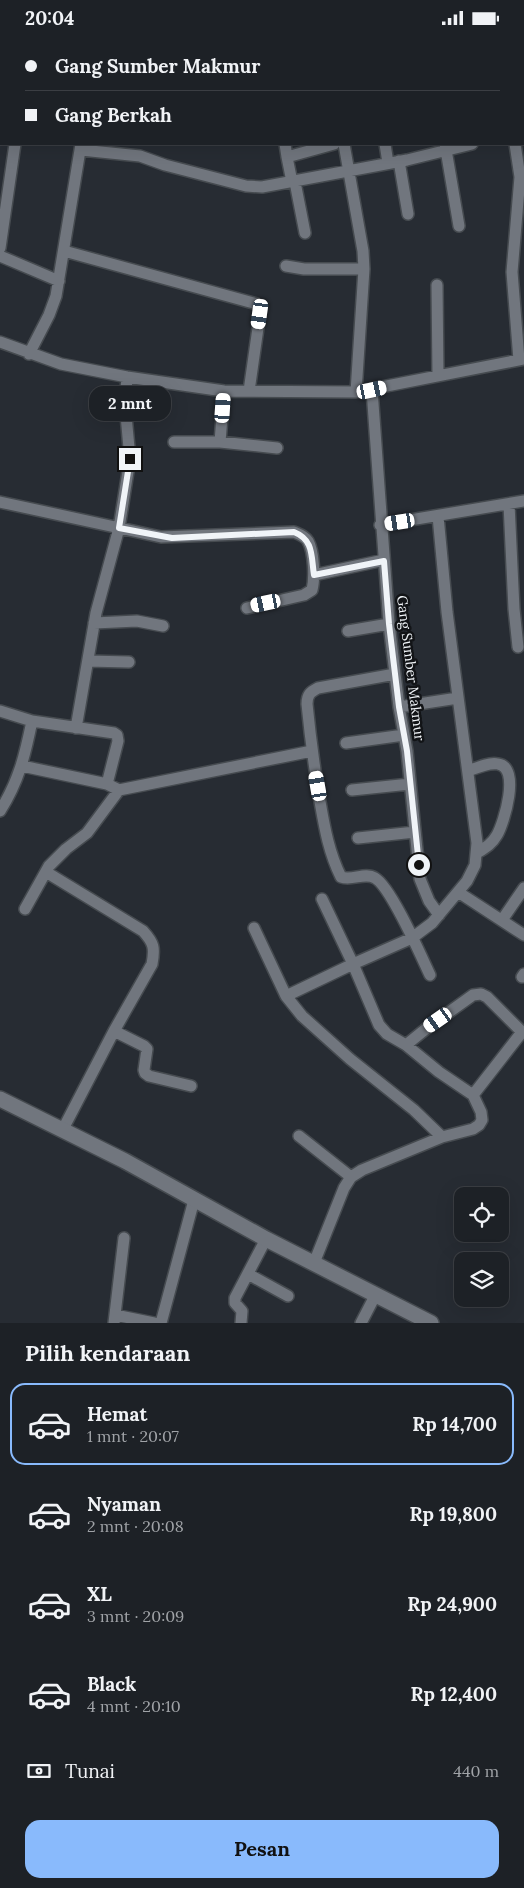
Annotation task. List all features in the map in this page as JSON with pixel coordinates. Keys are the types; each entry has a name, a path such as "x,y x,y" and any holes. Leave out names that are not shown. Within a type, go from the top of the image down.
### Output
{"street":[{"path":"0,249 15,145"},
{"path":"284,145 305,233"},
{"path":"287,157 330,145"},
{"path":"344,145 363,251 364,269 356,392"},
{"path":"385,145 388,163"},
{"path":"29,354 49,315 59,281 81,147 140,155 165,165 246,186 262,187 400,161 445,147 463,145"},
{"path":"0,342 61,364 127,377 224,391 356,392 522,359 512,272 521,160 515,145"},
{"path":"445,147 459,226"},
{"path":"400,161 408,214"},
{"path":"64,251 257,304 260,308 260,314 249,391"},
{"path":"0,256 59,281"},
{"path":"286,267 304,269 364,269"},
{"path":"437,285 438,376"},
{"path":"76,729 94,623 119,528 130,459 125,404 127,377"},
{"name":"Gang Sumber Makmur","path":"372,390 380,525 389,624 410,784 420,879 429,901 439,915"},
{"path":"220,442 224,391"},
{"path":"174,443 220,442 277,448"},
{"path":"380,525 524,501"},
{"path":"0,502 172,538 294,532 304,536 309,542 314,575 312,590 304,595 247,608"},
{"path":"509,504 514,609 518,647"},
{"path":"286,996 412,938 432,923 439,915 467,881 475,865 477,853 444,586 438,516"},
{"path":"314,575 384,561"},
{"path":"94,623 137,621 163,626"},
{"path":"348,631 389,624"},
{"path":"88,661 129,662"},
{"path":"396,674 310,691 307,697 307,704 312,751 326,837 334,863 341,877 346,879 367,876 378,879 394,902 430,975"},
{"path":"399,707 458,698"},
{"path":"0,711 32,721 117,735 118,741 107,784"},
{"path":"0,811 22,766 32,721"},
{"path":"346,743 404,735"},
{"path":"22,766 107,784 119,789 312,751"},
{"path":"468,771 498,764 504,766 508,772 509,780 509,795 505,817 491,844 477,853"},
{"path":"352,791 410,784"},
{"path":"25,909 49,865 87,833 119,789"},
{"path":"358,838 415,832"},
{"path":"46,872 143,931 152,941 154,954 152,964 114,1031 62,1131"},
{"path":"502,920 524,888"},
{"path":"458,892 524,935"},
{"path":"314,1263 344,1187 351,1177 378,1163 442,1137 473,1129 480,1125 482,1120 481,1112 473,1095 439,1073 406,1045 387,1034 379,1025 322,899"},
{"path":"254,928 286,996 302,1016 350,1059 414,1110 442,1137"},
{"path":"406,1045 473,995 481,994 488,997 519,1027 522,1034 473,1095"},
{"path":"114,1031 144,1045 147,1049 144,1070 149,1076 192,1086"},
{"path":"0,1099 125,1161 266,1239 431,1323"},
{"path":"298,1136 351,1177"},
{"path":"161,1323 194,1200"},
{"path":"124,1238 115,1319 154,1323"},
{"path":"241,1323 242,1311 235,1303 235,1298 266,1239"},
{"path":"248,1274 288,1296"},
{"path":"361,1323 376,1294"}],"route":[{"path":"130,459 119,528 172,538 294,532 304,536 309,542 314,575 384,561 389,624 399,707 407,751 419,865"}]}
